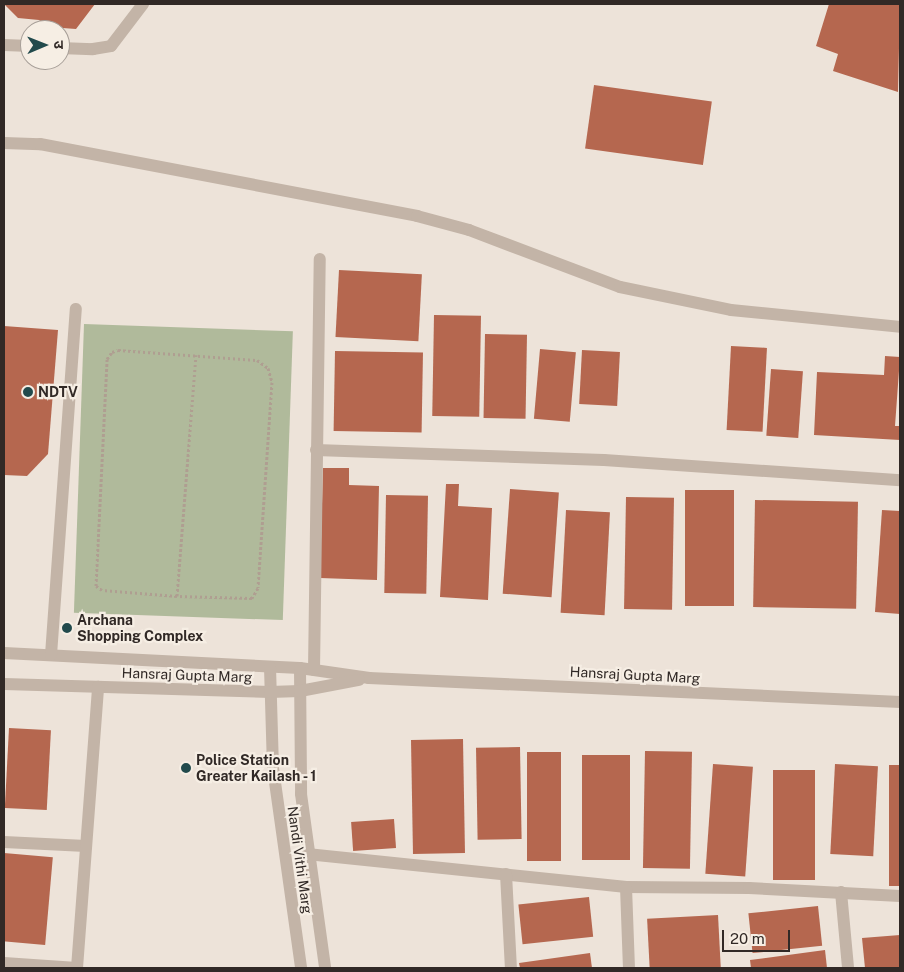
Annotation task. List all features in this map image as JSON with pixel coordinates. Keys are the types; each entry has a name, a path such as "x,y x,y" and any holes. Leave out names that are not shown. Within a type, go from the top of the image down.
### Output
{"street":[{"path":"70,48 93,49 111,46 143,4"},
{"path":"4,45 20,46"},
{"path":"4,144 40,144 417,216 469,230 620,287 731,310 900,327"},
{"path":"314,670 320,259"},
{"path":"51,655 76,309"},
{"path":"316,450 604,460 900,480"},
{"name":"Hansraj Gupta Marg","path":"4,653 300,668 369,678 900,702"},
{"name":"Nandi Vithi Marg","path":"270,667 273,768 301,968"},
{"name":"Nandi Vithi Marg","path":"300,668 301,794 307,854 325,968"},
{"name":"Hansraj Gupta Marg","path":"4,684 270,692 300,691 369,678"},
{"path":"4,963 77,968 98,687"},
{"path":"4,842 86,846"},
{"path":"307,854 626,887 841,892 900,896"},
{"path":"506,874 511,968"},
{"path":"626,887 629,968"},
{"path":"841,892 848,968"}],"path":[{"path":"118,350 196,355 257,360 268,368 272,382 258,588 252,598 243,600 102,590 96,586 108,359 112,352 118,350"},
{"path":"176,596 196,355"}],"green space":[{"path":"84,324 293,331 283,620 74,613"}],"building":[{"path":"4,4 95,4 76,29 70,29 70,20 18,18"},
{"path":"829,4 900,4 898,92 833,71 838,54 816,46"},
{"path":"594,85 712,102 703,165 585,148"},
{"path":"339,270 422,274 418,341 335,337"},
{"path":"434,315 481,316 479,417 432,416"},
{"name":"NDTV","path":"4,326 58,330 48,454 27,476 4,475"},
{"path":"485,334 527,335 526,419 484,418"},
{"path":"731,346 767,348 763,432 727,430"},
{"path":"540,349 576,352 570,422 534,419"},
{"path":"582,350 620,352 617,406 579,404"},
{"path":"335,351 423,353 422,433 334,431"},
{"path":"885,356 900,357 895,426 900,426 900,440 814,435 817,372 884,375"},
{"path":"771,369 803,371 798,438 766,436"},
{"path":"323,468 349,468 349,485 379,486 377,580 320,578"},
{"path":"446,484 459,484 458,506 492,508 488,600 440,597"},
{"path":"510,489 559,492 552,597 503,594"},
{"path":"685,490 734,490 734,606 685,606"},
{"path":"386,495 428,496 426,594 384,593"},
{"path":"626,497 674,498 672,610 624,609"},
{"path":"755,500 858,502 856,609 753,607"},
{"path":"566,510 610,512 605,615 561,613"},
{"path":"882,510 900,511 900,614 875,612"},
{"path":"9,728 51,730 47,810 5,808"},
{"path":"463,739 465,853 413,854 411,740"},
{"path":"520,747 522,839 478,840 476,748"},
{"path":"645,751 692,752 690,869 643,868"},
{"path":"527,752 561,752 561,861 527,861"},
{"path":"582,755 630,755 630,860 582,860"},
{"path":"713,764 753,767 745,877 705,874"},
{"path":"835,764 878,766 873,856 830,854"},
{"path":"889,765 900,765 900,886 889,886"},
{"path":"773,770 815,770 815,880 773,880"},
{"path":"394,819 396,848 353,851 351,822"},
{"path":"4,853 53,857 45,945 4,941"},
{"path":"589,897 593,937 523,944 518,904"},
{"path":"818,906 822,946 753,953 748,913"},
{"path":"718,915 721,968 650,968 647,919"},
{"path":"900,935 900,968 865,968 862,938"},
{"path":"825,950 827,968 751,968 750,960"},
{"path":"590,953 592,968 520,968 519,963"}],"place":[{"name":"NDTV","path":"28,392"},
{"name":"Archana Shopping Complex","path":"67,628"},
{"name":"Police Station Greater Kailash - 1","path":"186,768"}]}
